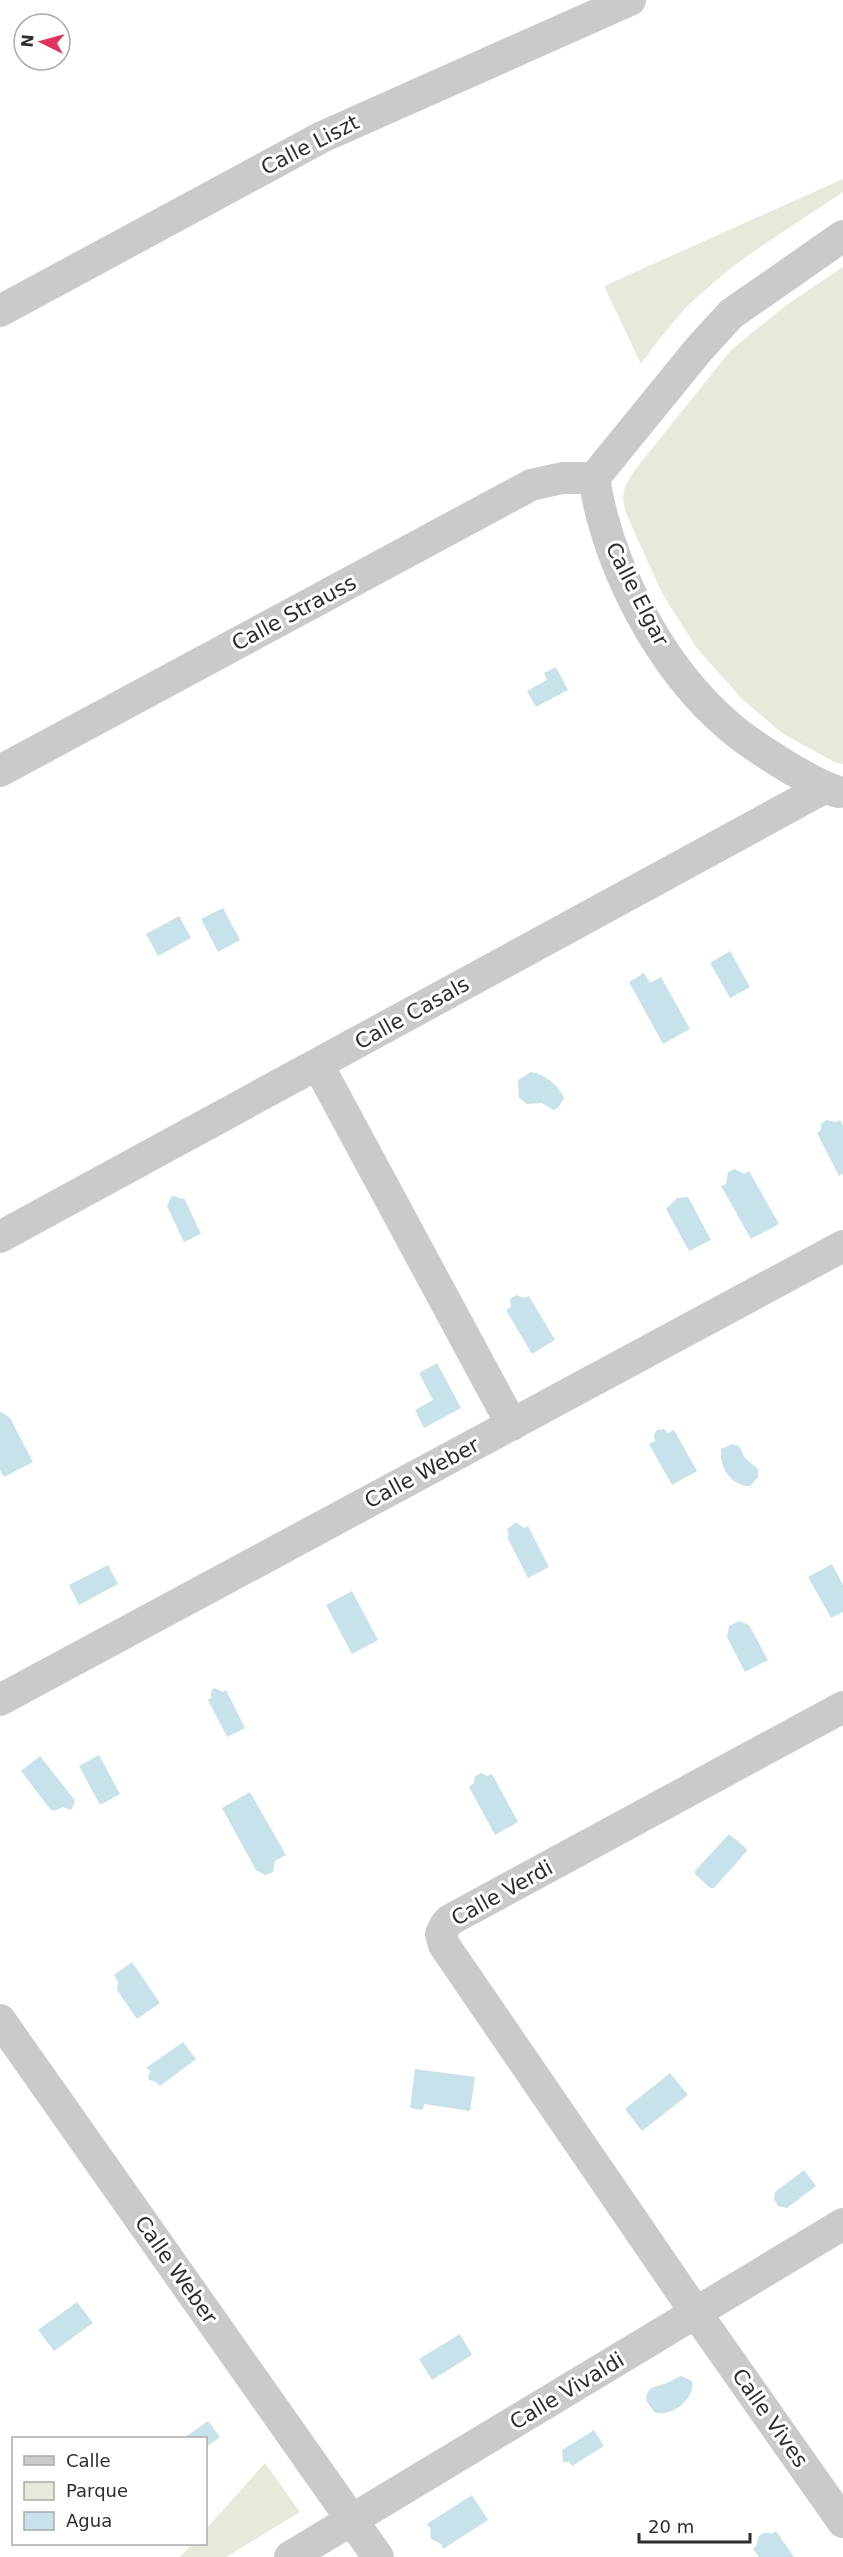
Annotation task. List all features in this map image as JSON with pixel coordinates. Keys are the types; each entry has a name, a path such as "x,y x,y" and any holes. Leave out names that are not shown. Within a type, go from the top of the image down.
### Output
{"street":[{"name":"Calle Liszt","path":"0,311 322,137 630,0"},
{"path":"594,478 699,349 731,314 843,236"},
{"name":"Calle Strauss","path":"0,771 531,485 562,478 594,478"},
{"name":"Calle Elgar","path":"594,478 599,510 619,570 656,637 684,678 730,727 764,752 834,791"},
{"name":"Calle Casals","path":"0,1237 834,791"},
{"path":"318,1065 512,1425"},
{"name":"Calle Weber","path":"0,1700 843,1246"},
{"name":"Calle Verdi","path":"696,2313 444,1945 441,1934 450,1920 843,1707"},
{"name":"Calle Weber","path":"0,2020 378,2557"},
{"name":"Calle Vivaldi","path":"290,2557 843,2223"},
{"name":"Calle Vives","path":"696,2313 843,2522"}],"green space":[{"path":"843,179 843,192 754,251 695,299 670,326 641,364 604,286"},
{"path":"843,267 843,764 834,762 782,733 742,699 696,647 662,593 625,511 623,497 625,486 634,471 731,350 785,306"},
{"path":"265,2463 300,2512 226,2557 180,2557 191,2545 207,2545 207,2528"}],"water":[{"path":"556,667 568,690 536,707 527,691 547,680 544,673"},
{"path":"223,908 240,940 218,952 201,919"},
{"path":"179,916 191,938 158,956 146,934"},
{"path":"730,951 750,987 730,998 710,963"},
{"path":"644,973 650,983 661,977 690,1029 663,1044 629,982"},
{"path":"531,1072 546,1078 558,1089 564,1098 558,1108 553,1110 542,1103 527,1104 519,1098 518,1080"},
{"path":"826,1120 836,1122 840,1120 843,1126 843,1174 839,1176 817,1133 821,1130 821,1124"},
{"path":"735,1169 744,1174 749,1171 779,1224 751,1239 721,1186 726,1184 728,1172"},
{"path":"171,1197 184,1198 201,1234 184,1242 167,1206"},
{"path":"688,1197 711,1240 689,1251 666,1209 677,1198"},
{"path":"517,1295 524,1298 529,1296 555,1340 532,1354 506,1310 511,1307 510,1299"},
{"path":"437,1363 461,1408 424,1428 415,1410 433,1400 419,1373"},
{"path":"0,1411 10,1418 33,1462 4,1477 0,1470"},
{"path":"664,1429 668,1433 674,1430 697,1471 672,1485 649,1444 655,1441 654,1435 657,1430"},
{"path":"732,1444 739,1446 745,1458 758,1469 758,1477 750,1486 737,1483 724,1469 721,1449"},
{"path":"516,1522 524,1528 528,1526 549,1567 528,1578 507,1537 509,1536 507,1529"},
{"path":"832,1564 843,1585 843,1612 831,1618 808,1577"},
{"path":"108,1565 118,1584 79,1605 69,1585"},
{"path":"352,1591 378,1640 352,1654 326,1605"},
{"path":"739,1621 749,1625 768,1660 745,1672 727,1637 729,1626"},
{"path":"214,1688 223,1692 226,1690 245,1728 227,1737 208,1700"},
{"path":"99,1755 120,1794 100,1805 79,1766"},
{"path":"40,1756 73,1798 75,1802 71,1810 63,1807 54,1811 50,1809 21,1771"},
{"path":"481,1773 487,1776 492,1774 518,1822 495,1835 469,1787 474,1783 475,1776"},
{"path":"250,1792 286,1855 275,1861 273,1872 265,1875 256,1870 222,1808"},
{"path":"729,1834 747,1851 714,1888 710,1888 695,1874 695,1871"},
{"path":"132,1962 160,2003 137,2019 117,1990 118,1982 114,1975"},
{"path":"183,2042 196,2059 160,2086 149,2080 150,2071 146,2068"},
{"path":"415,2069 475,2077 470,2111 424,2104 423,2110 410,2108"},
{"path":"670,2073 688,2095 642,2131 625,2109"},
{"path":"804,2170 816,2186 787,2208 778,2206 774,2199 775,2192"},
{"path":"77,2302 93,2323 54,2351 38,2330"},
{"path":"460,2334 472,2355 432,2380 419,2359"},
{"path":"681,2376 692,2381 692,2388 686,2401 667,2413 654,2412 646,2400 650,2389"},
{"path":"208,2421 220,2437 207,2446 207,2437 185,2437"},
{"path":"594,2430 604,2446 572,2466 569,2462 563,2462 562,2450"},
{"path":"472,2495 488,2520 443,2549 441,2544 431,2539 430,2528 427,2524"},
{"path":"776,2531 794,2557 759,2557 753,2549 761,2535 772,2534"}]}
